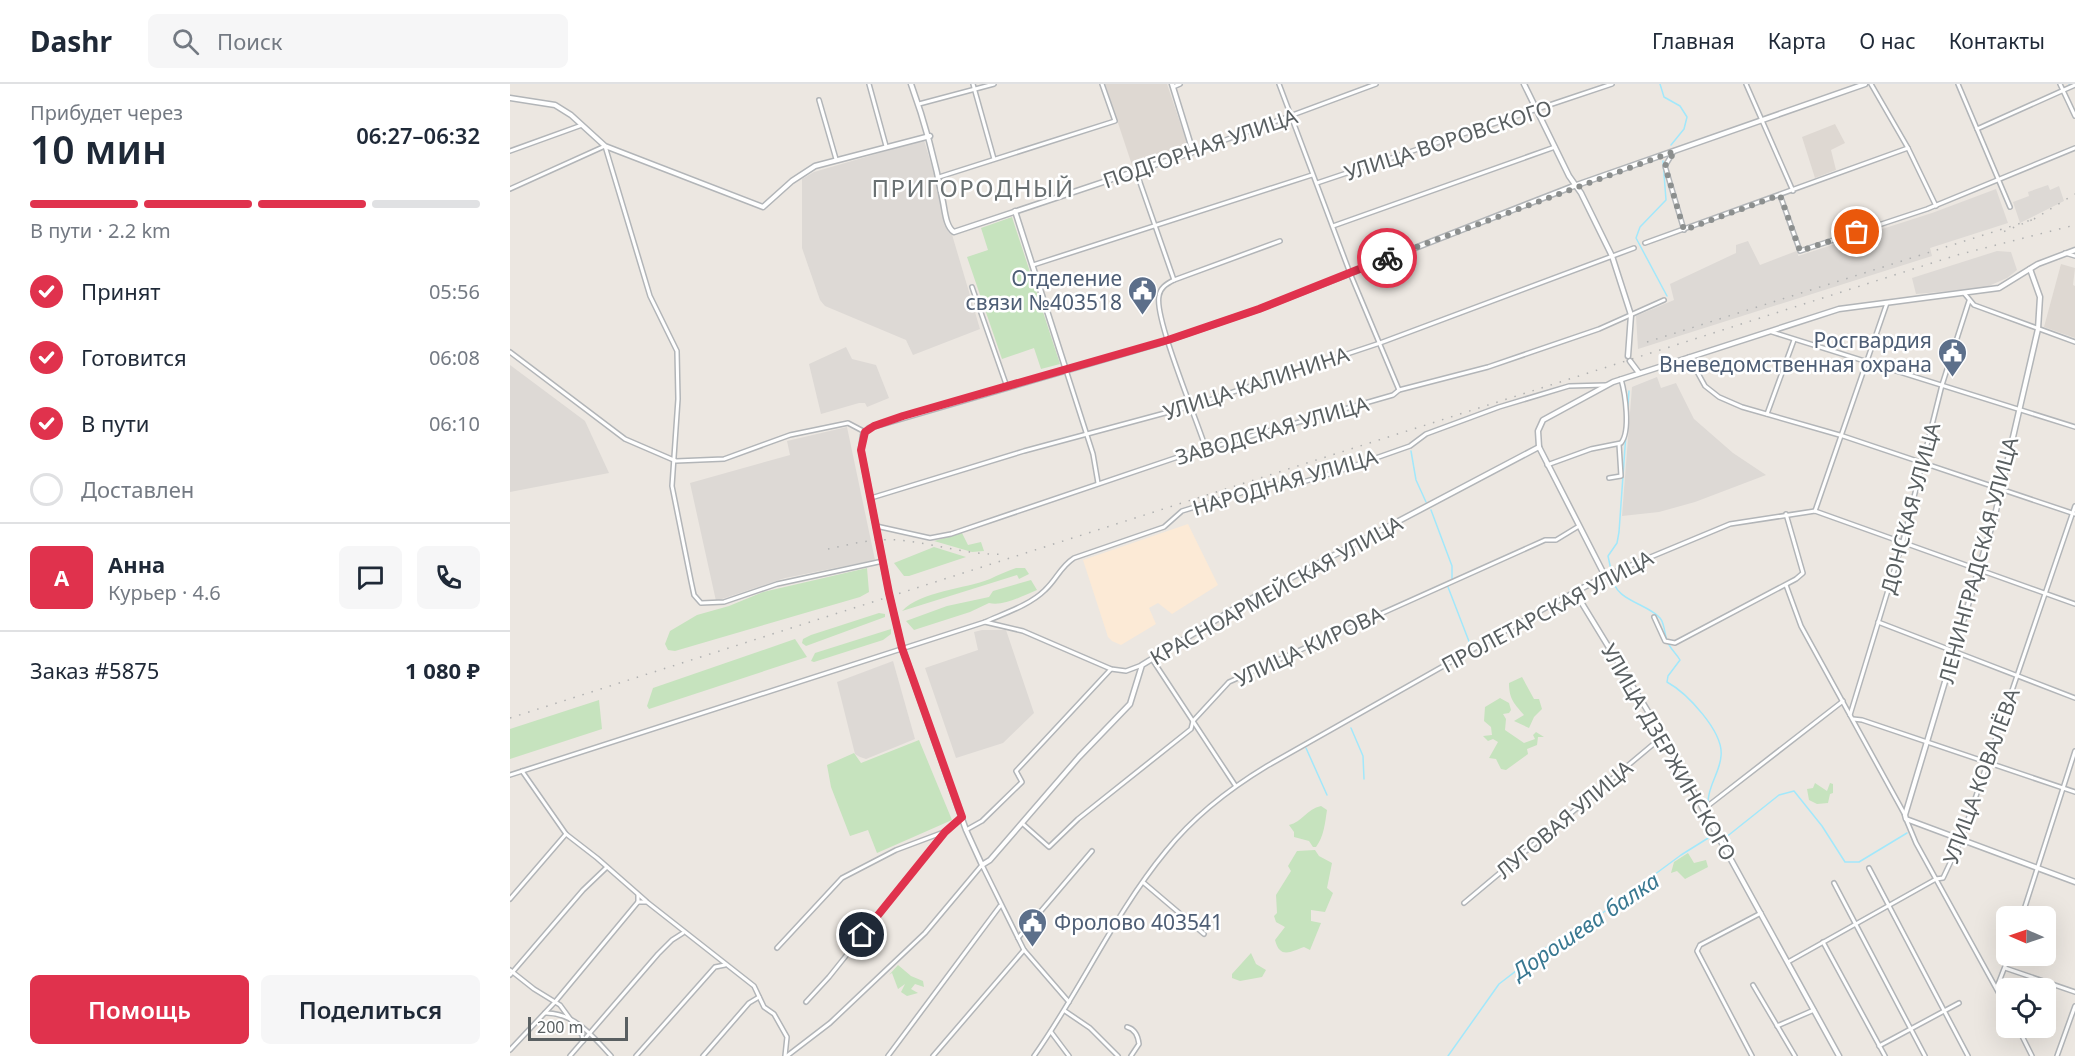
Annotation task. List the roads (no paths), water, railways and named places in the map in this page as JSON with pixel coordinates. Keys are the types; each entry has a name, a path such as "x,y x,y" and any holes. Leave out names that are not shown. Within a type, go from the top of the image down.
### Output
{"street":[{"path":"869,84 886,146"},
{"path":"912,84 930,136 939,177 1115,122 1102,84"},
{"path":"973,84 994,159"},
{"path":"919,104 994,84"},
{"path":"1180,84 1172,86 1193,152"},
{"path":"1279,84 1350,273 1399,390"},
{"name":"ПОДГОРНАЯ УЛИЦА","path":"939,177 945,214 950,229 954,232 1293,117 1376,84"},
{"path":"1524,84 1612,256 1631,315 1629,359 1639,373"},
{"name":"УЛИЦА ВОРОВСКОГО","path":"1317,183 1612,84"},
{"path":"1746,84 1793,191"},
{"path":"1069,1002 1024,950 966,830 902,648 889,596 861,450 865,432 874,426 903,416 1168,340 1259,309 1576,186 1865,84"},
{"path":"1870,84 1908,148 1936,206"},
{"path":"1958,84 2010,207"},
{"path":"2060,84 2075,116"},
{"path":"1977,129 2075,85"},
{"path":"510,98 555,105 605,146 763,207 804,173 836,159 930,136"},
{"path":"819,100 836,159"},
{"path":"510,151 582,125"},
{"path":"510,189 605,146"},
{"path":"605,146 650,296 677,351 679,368 676,461 672,486 694,595 701,603 724,602 777,584 883,561"},
{"path":"1333,226 1555,147"},
{"path":"1645,243 1908,148"},
{"path":"1780,195 1800,251 1936,206 2075,148"},
{"path":"1675,151 1665,166 1684,230"},
{"path":"1136,170 1174,280"},
{"path":"1033,265 1312,175"},
{"path":"1015,211 1087,435 1098,483"},
{"path":"1206,449 1161,322 1158,299 1161,290 1174,280 1280,241"},
{"name":"УЛИЦА КАЛИНИНА","path":"871,498 1024,451 1191,406 1380,343 1634,248"},
{"name":"НАРОДНАЯ УЛИЦА","path":"1539,447 1540,424 1555,411 1621,379 1839,309 1999,288 2030,269 2075,250"},
{"path":"2065,253 2075,256"},
{"name":"ЛЕНИНГРАДСКАЯ УЛИЦА","path":"1906,817 2001,488 2038,329 2040,297 2030,269"},
{"path":"972,286 1007,387"},
{"path":"1964,293 1969,301 1989,312 2075,342"},
{"name":"ЗАВОДСКАЯ УЛИЦА","path":"876,526 930,538 951,534 1098,483 1206,449 1393,395 1399,390 1488,367 1599,329 1664,300"},
{"name":"ДОНСКАЯ УЛИЦА","path":"1851,717 1903,541 1942,385 1969,301"},
{"path":"1815,511 1869,361 1887,302"},
{"path":"1771,331 2075,427"},
{"path":"1767,414 1794,340"},
{"path":"510,352 625,439 676,461 724,459 790,435 848,423 865,432"},
{"path":"1689,357 1705,386 1719,397 2074,513"},
{"path":"1547,465 1591,449 1619,444 1624,439 1626,421 1621,379"},
{"name":"НАРОДНАЯ УЛИЦА","path":"510,776 985,622 1038,596 1047,589 1062,565 1074,558 1164,527 1182,511 1270,484 1293,485 1336,472 1410,446 1426,434 1499,407 1569,386 1606,385"},
{"path":"1609,478 1621,476 1619,444"},
{"path":"1539,447 1605,576"},
{"name":"КРАСНОАРМЕЙСКАЯ УЛИЦА","path":"982,865 990,860 1079,757 1130,704 1142,665 1247,601 1539,447"},
{"name":"УЛИЦА КОВАЛЁВА","path":"1788,963 1945,875 1961,840 2075,506"},
{"name":"ПРОЛЕТАРСКАЯ УЛИЦА","path":"1034,1056 1143,883 1166,851 1204,811 1235,785 1434,670 1605,576 1730,524 1815,511 2075,604"},
{"path":"1654,617 1667,641 1674,643 1786,585 1803,573 1786,514"},
{"name":"УЛИЦА КИРОВА","path":"1023,824 1049,848 1078,819 1191,729 1193,721 1229,682 1535,545 1556,540 1580,525"},
{"path":"1786,585 1801,626 1996,986"},
{"name":"УЛИЦА ДЗЕРЖИНСКОГО","path":"1575,592 1663,736 1839,1056"},
{"path":"985,622 1023,632 1111,669 1126,671 1142,665"},
{"path":"1878,622 2075,698"},
{"path":"1152,658 1235,785"},
{"path":"966,830 982,821 1022,783 1016,771 1111,669"},
{"path":"1709,805 1843,701"},
{"path":"1851,717 2075,792"},
{"name":"ЛУГОВАЯ УЛИЦА","path":"1464,903 1663,736"},
{"path":"2025,906 2075,751"},
{"path":"522,771 566,834 683,933 754,986 764,1007 774,1014 787,1037 786,1056"},
{"path":"806,1002 829,977 945,832 962,817"},
{"path":"1906,817 2075,882"},
{"path":"777,948 842,878 896,850 945,832"},
{"path":"511,897 566,834"},
{"path":"1018,938 1092,851"},
{"path":"786,1056 830,1023 925,933 982,865"},
{"path":"583,1041 565,1009 511,972 583,890 606,868"},
{"path":"1869,868 1968,1056"},
{"path":"1143,883 1204,934"},
{"path":"1834,883 1925,1056"},
{"path":"510,1050 555,1002 638,902 638,895"},
{"path":"638,902 646,902"},
{"path":"888,1056 1001,906"},
{"path":"1752,1056 1697,951 1700,945 1761,913"},
{"path":"570,1056 665,947 683,933"},
{"path":"1823,942 1885,1056"},
{"path":"933,1056 1024,950"},
{"path":"636,1056 715,967 716,956"},
{"path":"715,967 727,965"},
{"path":"2001,978 2005,968 2075,992"},
{"path":"1753,985 1795,1056"},
{"path":"703,1056 749,1003 759,997"},
{"path":"1880,1046 1959,1004"},
{"path":"2057,1056 2075,1006"},
{"path":"1777,1026 1814,1010"},
{"path":"1064,1011 1090,1028 1118,1056"},
{"path":"545,1013 564,1014 590,1034 611,1056"},
{"path":"1127,1027 1135,1032 1139,1044 1131,1056"},
{"path":"1051,1032 1069,1056"},
{"path":"2023,1038 2032,1056"},
{"path":"786,1051 791,1053"}],"waterway":[{"name":"Дорошева балка","path":"1660,84 1664,97 1680,106 1687,117 1684,129 1671,145"},
{"name":"Дорошева балка","path":"1663,161 1666,200 1640,227 1636,238 1667,296"},
{"name":"Дорошева балка","path":"1611,570 1608,556 1617,543 1619,532 1629,391"},
{"path":"1411,451 1416,480 1426,502"},
{"path":"1431,510 1452,566 1452,579"},
{"name":"Дорошева балка","path":"1612,576 1619,591 1662,620 1668,643 1680,660 1668,676 1667,682 1694,704 1717,736 1721,756 1708,801"},
{"path":"1448,587 1470,644"},
{"path":"1351,728 1363,756 1364,779"},
{"path":"1306,748 1327,795"},
{"path":"1725,838 1779,795 1794,791 1822,826 1845,862 1859,862 1907,833"},
{"name":"Дорошева балка","path":"1448,1056 1499,984 1551,944 1593,920 1681,855 1713,835"}],"railway":[{"path":"2034,219 2075,194"},
{"path":"1647,342 2034,219 1998,234"},
{"path":"510,718 1957,255 2075,225"},
{"path":"828,549 863,542 889,540 978,553 1006,554"}],"place":[{"name":"Отделение связи №403518","path":"1143,316"},
{"name":"Росгвардия Вневедомственная охрана","path":"1953,378"},
{"name":"Фролово 403541","path":"1033,948"}],"district":[{"name":"ПРИГОРОДНЫЙ","path":"973,187"}]}
